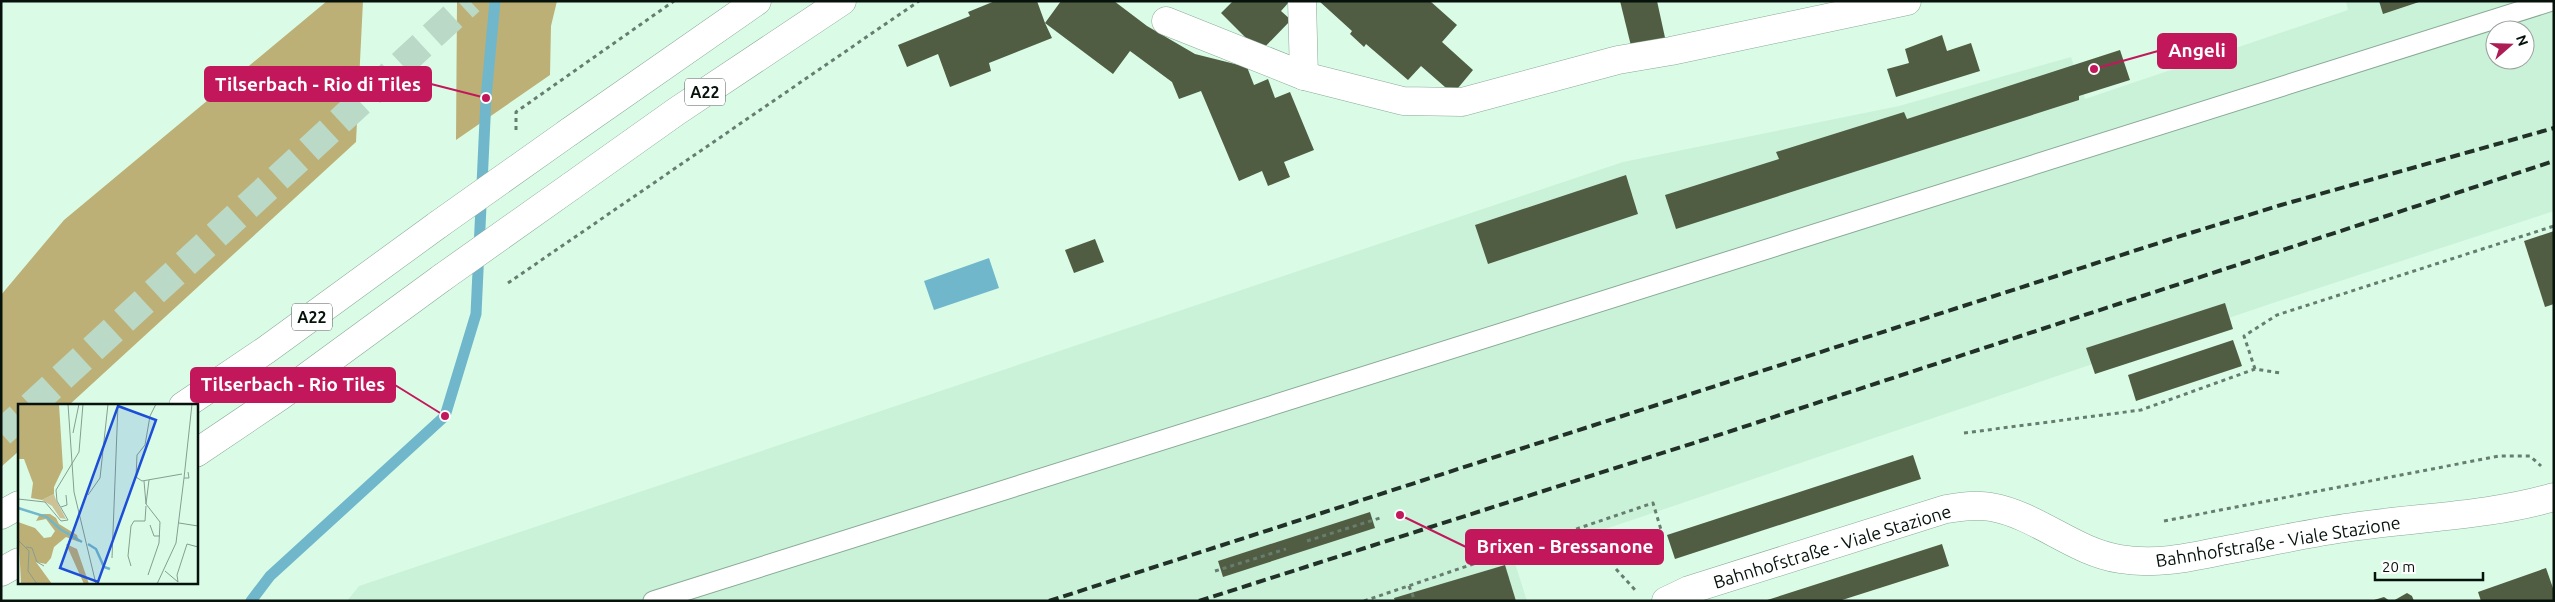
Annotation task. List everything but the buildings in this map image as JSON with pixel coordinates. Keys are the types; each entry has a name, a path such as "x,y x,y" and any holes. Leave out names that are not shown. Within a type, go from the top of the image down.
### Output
{"main road":[{"name":"A22","path":"186,404 266,350 438,224 757,1"},
{"name":"A22","path":"198,452 279,397 443,276 677,111 842,1"},
{"path":"1302,1 1304,76"},
{"path":"1166,21 1304,76 1403,101 1462,102 1618,60 1671,51 1907,1"},
{"name":"Bahnhofstraße - Viale Stazione","path":"1666,601 1689,590 1946,509 1967,506 1990,507 2014,514 2088,550 2119,559 2150,562 2187,558 2350,527 2523,506 2554,497"},
{"path":"1,515 18,506"},
{"path":"1,572 18,563"}],"lane":[{"path":"653,601 2552,1"}],"path":[{"path":"516,112 674,1"},
{"path":"508,283 919,1"},
{"path":"2255,369 2244,336 2277,315 2554,226"},
{"path":"1964,433 2141,410 2255,369 2280,373"},
{"path":"2164,521 2499,456 2530,456 2548,471"},
{"path":"1364,601 1652,503 1662,533"},
{"path":"1308,541 1380,518"},
{"path":"1215,571 1286,549"},
{"path":"1616,569 1640,594"},
{"path":"1409,586 1415,601"}],"shaded area":[{"path":"327,1 363,1 356,142 70,404 18,404 18,452 1,467 1,295 64,220"},
{"path":"457,1 557,1 551,26 550,75 456,140"},
{"path":"2346,1 2554,1 2554,211 2270,304 1514,560 1527,601 347,601 359,586 1623,162 1899,106 2071,57 2085,99 2348,10"}],"water":[{"path":"989,258 999,288 934,310 924,281"}],"waterway":[{"path":"251,601 270,576 445,416 476,314 486,98 495,1"}],"tunnel":[{"path":"33,404 470,1"},
{"path":"1,433 18,418"}],"railway":[{"path":"1049,601 2171,239 2281,205 2554,128"},
{"path":"1199,601 1725,433 2554,161"}],"place":[{"name":"Angeli","path":"2094,69"},
{"name":"Tilserbach - Rio di Tiles","path":"486,98"},
{"name":"Tilserbach - Rio Tiles","path":"445,416"},
{"name":"Brixen - Bressanone","path":"1400,515"}]}
